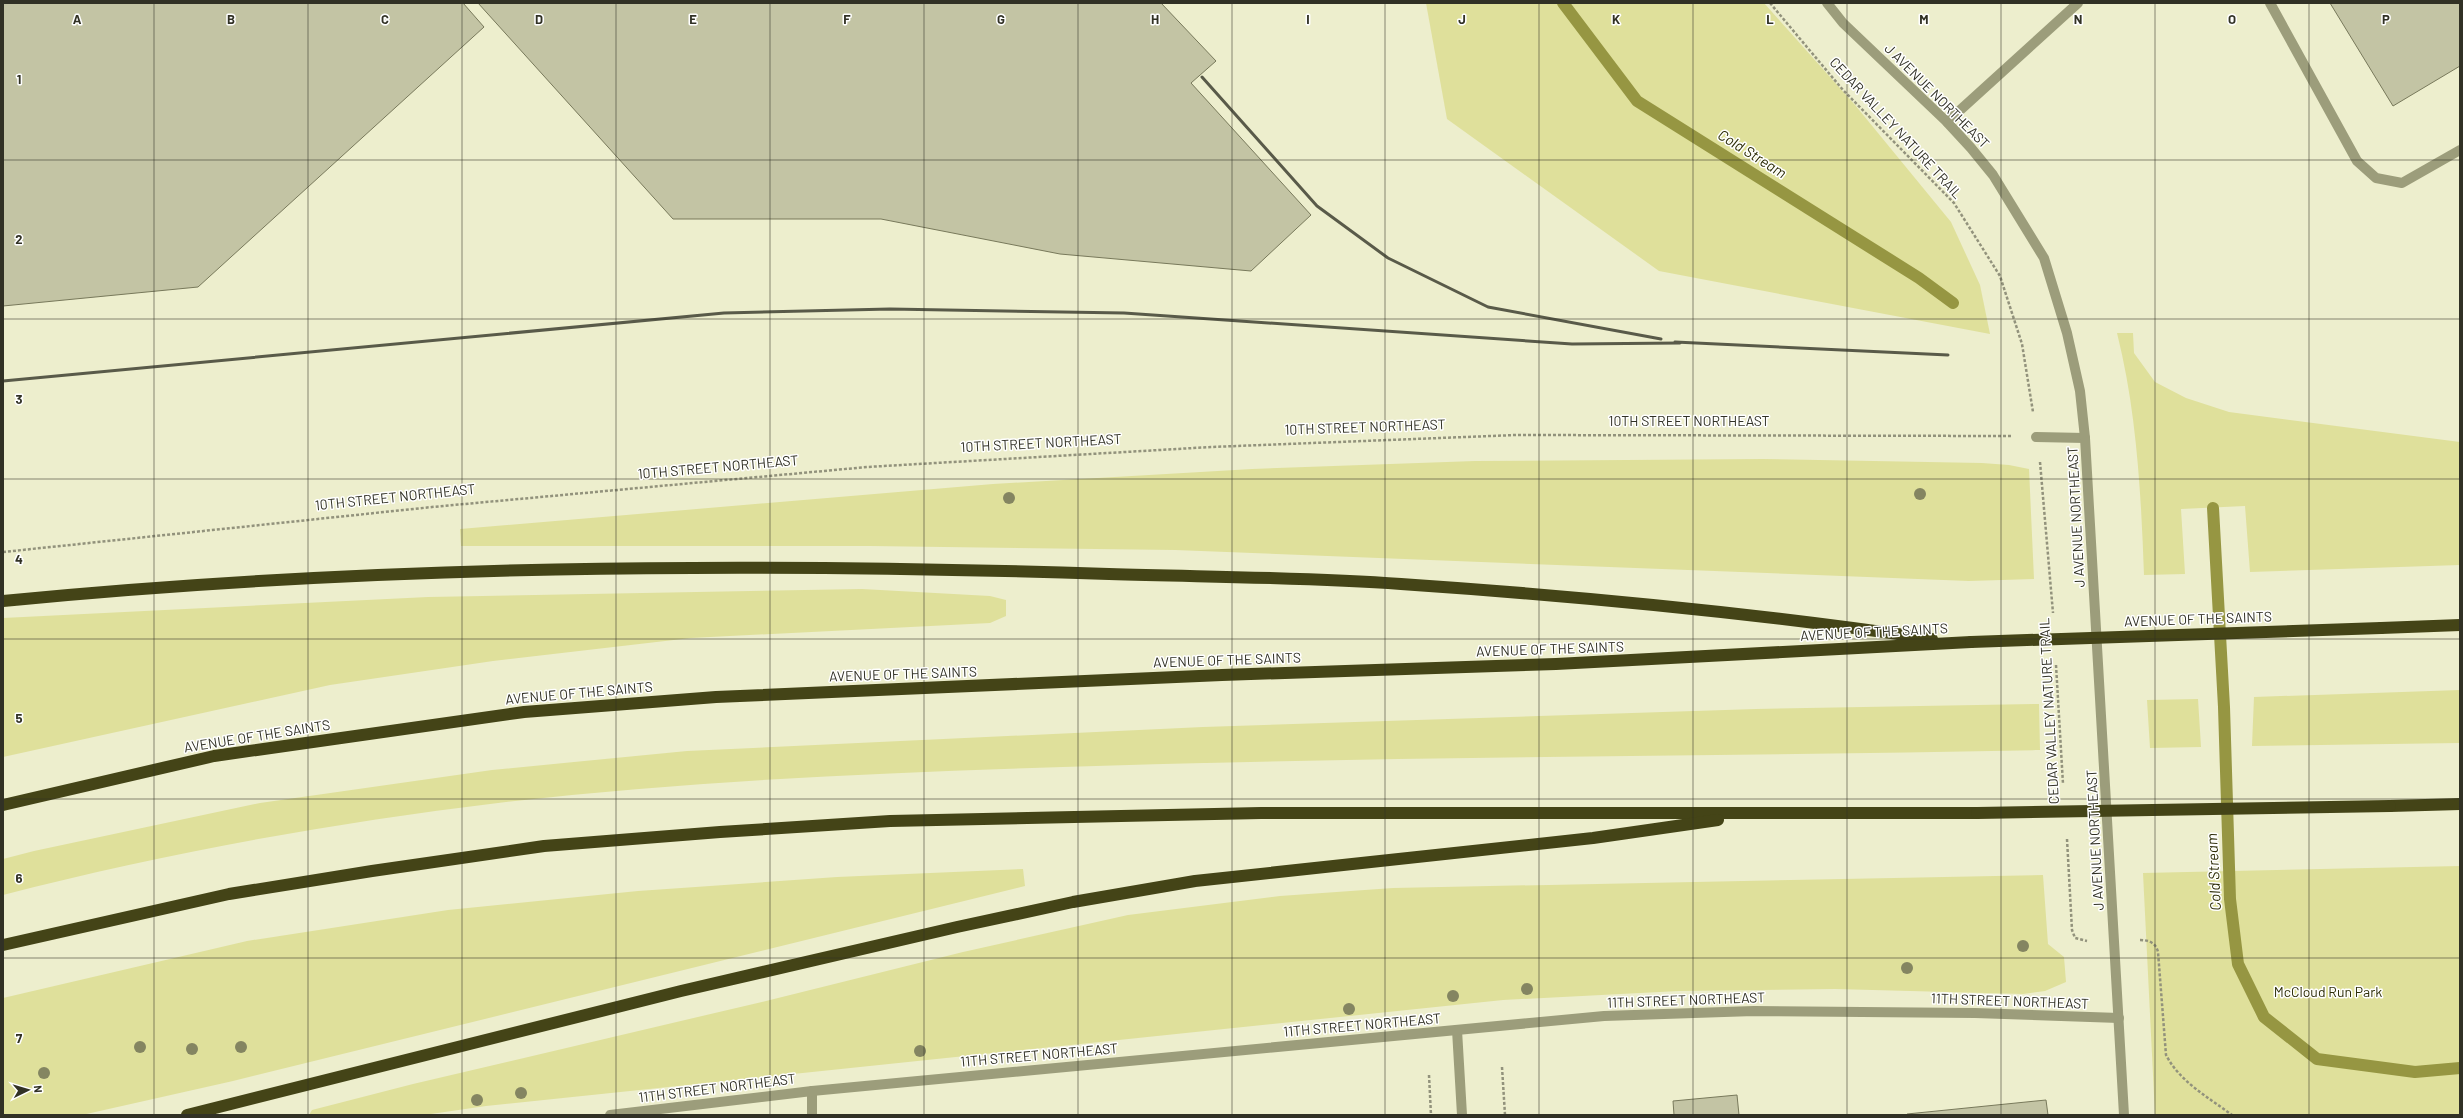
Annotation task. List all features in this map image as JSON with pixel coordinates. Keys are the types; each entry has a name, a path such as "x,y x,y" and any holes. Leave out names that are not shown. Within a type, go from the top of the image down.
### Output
{"highway":[{"path":"3,601 131,588 471,572 724,566 1012,571 1398,584 1677,608 1824,623 1959,643"},
{"name":"AVENUE OF THE SAINTS","path":"3,805 214,756 375,732 531,712 716,696 1222,675 1556,664 1971,642 2460,625"},
{"path":"3,945 229,894 372,870 544,846 720,832 890,821 1261,813 1977,813 2460,804"},
{"path":"187,1115 681,991 957,926 1073,902 1203,880 1593,838 1761,814"}],"street":[{"name":"J AVENUE NORTHEAST","path":"1827,3 1843,23 1947,122 1993,175 2044,258 2067,333 2080,391 2085,438 2120,1018 2124,1115"},
{"path":"1947,122 2078,3"},
{"path":"2270,3 2357,161 2376,178 2402,183 2460,150"},
{"path":"2036,437 2085,438"},
{"name":"11TH STREET NORTHEAST","path":"610,1115 812,1091 1604,1016 1754,1011 1975,1013 2120,1018"},
{"path":"1457,1030 1462,1115"},
{"path":"812,1091 812,1115"}],"path":[{"name":"CEDAR VALLEY NATURE TRAIL","path":"1770,3 1844,90 1954,203 2000,276 2022,344 2036,437"},
{"name":"10TH STREET NORTHEAST","path":"3,552 432,507 867,467 1211,447 1516,435 2036,437"},
{"name":"CEDAR VALLEY NATURE TRAIL","path":"2042,474 2053,619"},
{"name":"CEDAR VALLEY NATURE TRAIL","path":"2056,658 2064,792"},
{"path":"2066,832 2072,930 2075,938 2082,941"},
{"path":"2146,940 2157,948 2158,952 2166,1055 2172,1067 2187,1082 2232,1115"},
{"path":"1502,1067 1505,1115"},
{"path":"1429,1075 1431,1115"}],"green space":[{"path":"1426,3 1764,3 1855,105 1951,222 1980,285 1990,334 1659,271 1447,119"},
{"path":"2117,333 2133,333 2134,353 2155,382 2186,398 2229,412 2460,442 2460,565 2250,572 2245,506 2181,509 2185,574 2144,575 2134,423 2124,363"},
{"path":"1763,459 1982,463 2009,465 2029,469 2034,579 1969,581 1175,550 870,546 461,546 460,529 993,484 1252,469 1475,461"},
{"path":"862,589 990,596 1006,600 1006,616 990,623 691,638 493,661 330,685 3,757 3,618 428,597"},
{"path":"2460,690 2460,743 2252,746 2254,697"},
{"path":"2198,699 2201,747 2150,748 2147,700"},
{"path":"2039,704 2040,750 1185,763 851,775 569,795 436,811 311,830 125,866 3,895 3,859 34,851 260,803 492,770 687,751 1203,727 1756,709"},
{"name":"McCloud Run Park","path":"2460,866 2460,1115 2155,1115 2143,873"},
{"path":"1023,869 1025,886 233,1081 82,1115 3,1115 3,998 247,941 448,910 638,891 837,877"},
{"path":"2043,875 2048,944 2064,957 2066,982 2045,991 2023,994 1835,989 1679,991 1503,1000 486,1106 424,1115 309,1115 312,1110 413,1084 770,1000 963,952 1128,915 1280,896 1393,888"}],"building":[{"path":"3,3 463,3 484,27 198,287 3,306"},
{"path":"478,3 1161,3 1216,61 1191,83 1311,215 1251,271 1060,254 881,219 673,219"},
{"path":"2330,3 2460,3 2460,66 2393,106"},
{"path":"1737,1095 1739,1115 1674,1115 1673,1101"},
{"path":"2046,1100 2048,1115 1907,1115 1907,1114"}],"waterway":[{"name":"Cold Stream","path":"1563,3 1637,101 1919,278 1953,303"},
{"name":"Cold Stream","path":"2213,508 2224,707 2230,899 2238,964 2264,1017 2317,1059 2415,1072 2460,1068"}],"railway":[{"path":"1202,77 1317,206 1388,258 1488,307 1661,339"},
{"path":"3,381 724,313 890,309 1124,313 1572,344 1680,343"},
{"path":"1675,342 1948,355"}]}
